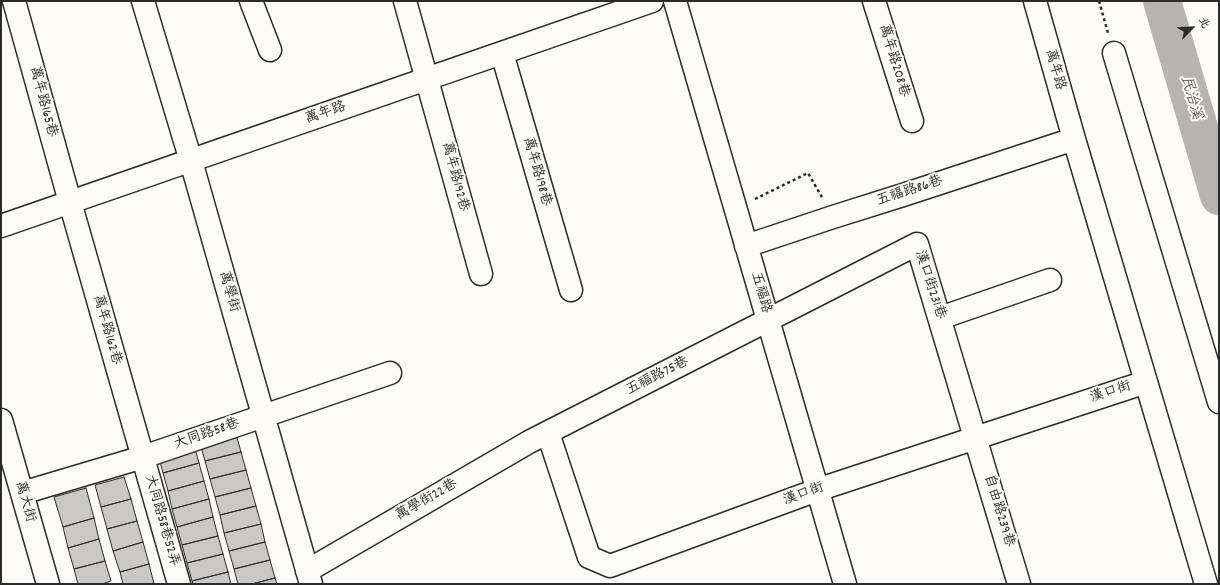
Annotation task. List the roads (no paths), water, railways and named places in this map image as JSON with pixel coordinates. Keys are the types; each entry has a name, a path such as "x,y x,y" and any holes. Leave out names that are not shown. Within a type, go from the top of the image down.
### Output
{"street":[{"name":"萬年路165巷","path":"14,1 70,202"},
{"name":"萬學街","path":"143,1 191,160 309,578"},
{"path":"250,1 270,50"},
{"name":"萬年路192巷","path":"405,1 481,274"},
{"name":"萬年路","path":"1,226 652,1"},
{"name":"五福路","path":"675,1 845,584"},
{"name":"萬年路208巷","path":"874,1 912,121"},
{"name":"萬年路","path":"1035,1 1074,139"},
{"name":"萬年路198巷","path":"502,53 571,290"},
{"path":"1114,53 1219,402"},
{"name":"五福路86巷","path":"746,246 1074,139"},
{"name":"漢口街","path":"1074,139 1206,584"},
{"name":"萬年路162巷","path":"70,202 143,457"},
{"name":"漢口街231巷","path":"768,320 917,244 976,438"},
{"path":"940,318 1050,280"},
{"name":"五福路75巷","path":"548,433 768,320"},
{"name":"大同路58巷","path":"22,493 143,457 390,373"},
{"name":"漢口街","path":"548,433 589,557 610,566 817,490 1146,382"},
{"name":"萬大街","path":"1,420 48,584"},
{"name":"萬學街22巷","path":"309,578 529,442 548,433"},
{"name":"自由路239巷","path":"976,438 1019,584"},
{"name":"大同路58巷52弄","path":"143,457 179,584"}],"waterway":[{"name":"民治溪","path":"1162,1 1219,196"}]}
